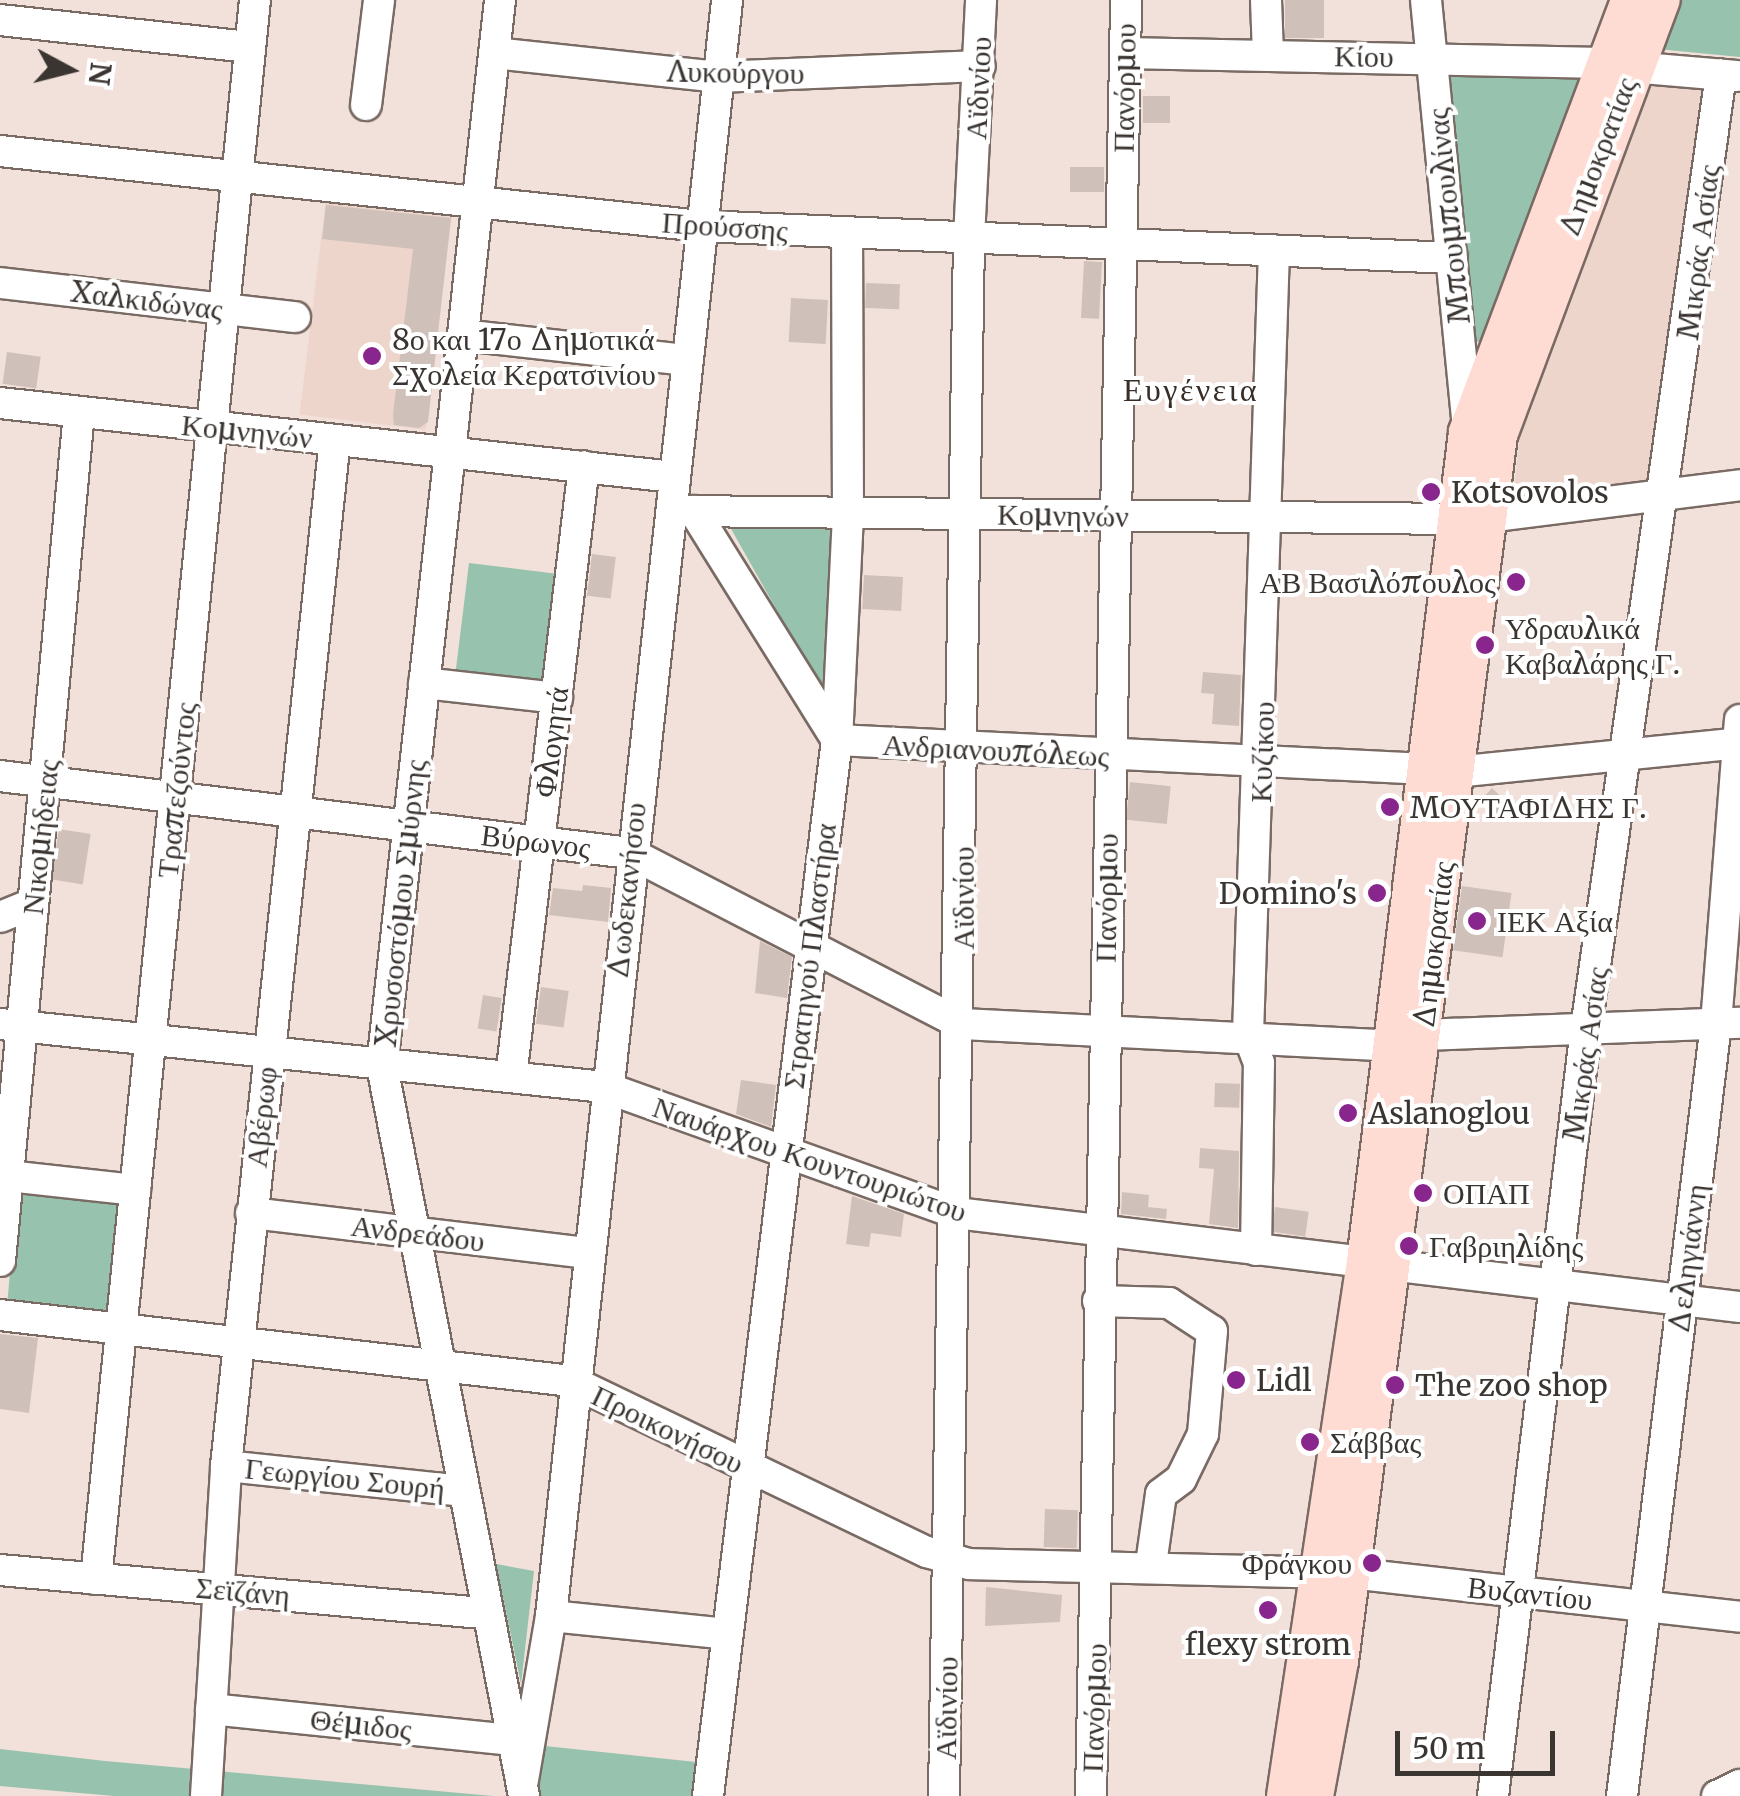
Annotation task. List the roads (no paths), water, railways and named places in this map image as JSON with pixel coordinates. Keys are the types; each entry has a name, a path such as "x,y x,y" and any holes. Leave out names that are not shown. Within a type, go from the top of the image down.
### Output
{"main road":[{"name":"Δημοκρατίας","path":"1472,518 1617,65 1630,0"},
{"name":"Δημοκρατίας","path":"1314,1796 1336,1572 1379,1264 1472,518 1468,432 1617,65 1661,0"},
{"name":"Δημοκρατίας","path":"1286,1796 1336,1572"}],"street":[{"name":"Τραπεζούντος","path":"96,1579 255,0"},
{"path":"366,106 379,0"},
{"name":"Χρυσοστόμου Σμύρνης","path":"500,0 382,1066 523,1788"},
{"name":"Δωδεκανήσου","path":"523,1788 552,1616 571,1381 630,853 681,511 673,477 726,0"},
{"name":"Αϊδινίου","path":"944,1796 962,1024 969,238 981,0"},
{"name":"Πανόρμου","path":"1091,1796 1102,1030 1126,0"},
{"path":"1266,0 1268,54"},
{"name":"Μπουμπουλίνας","path":"1426,0 1468,432"},
{"path":"0,20 250,47"},
{"name":"Λυκούργου","path":"494,53 718,77 980,66"},
{"name":"Κίου","path":"1125,53 1432,57 1617,65 1730,76"},
{"name":"Μικράς Ασίας","path":"1493,1796 1586,1029 1730,76"},
{"name":"Προύσσης","path":"0,151 701,226 1452,258"},
{"name":"Στρατηγού Πλαστήρα","path":"708,1796 837,740 848,512 847,233"},
{"name":"Κυζίκου","path":"1256,1250 1259,1063 1248,1034 1262,763 1274,250"},
{"name":"Χαλκιδώνας","path":"0,283 295,317"},
{"path":"462,335 686,360"},
{"name":"Κομνηνών","path":"0,403 673,477"},
{"name":"Νικομήδειας","path":"0,1261 8,1176 11,1024 33,904 79,412"},
{"name":"Αβέρωφ","path":"206,1796 226,1466 335,440"},
{"name":"Φλογητά","path":"512,1076 584,466"},
{"name":"Κομνηνών","path":"681,511 1472,518 1740,485"},
{"path":"681,511 837,740"},
{"path":"424,683 556,698"},
{"name":"Ανδριανουπόλεως","path":"837,740 964,750 1441,771 1630,754 1739,735"},
{"name":"Δεληγιάννη","path":"1622,1796 1682,1300 1728,1024 1739,735"},
{"name":"Βύρωνος","path":"0,776 630,853 962,1024 1407,1040 1728,1024"},
{"path":"0,917 33,904"},
{"name":"Ναυάρχου Κουντουριώτου","path":"11,1024 382,1066 604,1086 956,1213 1099,1234 1740,1307"},
{"path":"8,1176 135,1190"},
{"name":"Ανδρεάδου","path":"251,1213 586,1253"},
{"path":"1098,1301 1169,1302 1212,1330 1204,1434 1181,1479 1161,1494 1150,1564"},
{"name":"Προικονήσου","path":"0,1315 571,1381 749,1469 950,1560 1336,1572"},
{"name":"Γεωργίου Σουρή","path":"226,1466 464,1491"},
{"name":"Σεϊζάνη","path":"0,1570 486,1614"},
{"name":"Βυζαντίου","path":"1336,1572 1740,1616"},
{"path":"552,1616 727,1634"},
{"name":"Θέμιδος","path":"210,1709 512,1740"},
{"path":"1717,1796 1740,1785"}],"place":[{"name":"8ο και 17ο Δημοτικά Σχολεία Κερατσινίου","path":"372,356"},
{"name":"Kotsovolos","path":"1431,492"},
{"name":"ΑΒ Βασιλόπουλος","path":"1516,582"},
{"name":"Υδραυλικά Καβαλάρης Γ.","path":"1485,645"},
{"name":"ΜΟΥΤΑΦΙΔΗΣ Γ.","path":"1390,807"},
{"name":"Domino's","path":"1377,893"},
{"name":"ΙΕΚ Αξία","path":"1477,921"},
{"name":"Aslanoglou","path":"1348,1113"},
{"name":"ΟΠΑΠ","path":"1423,1193"},
{"name":"Γαβριηλίδης","path":"1409,1246"},
{"name":"Lidl","path":"1236,1380"},
{"name":"The zoo shop","path":"1395,1385"},
{"name":"Σάββας","path":"1310,1442"},
{"name":"Φράγκου","path":"1372,1563"},
{"name":"flexy strom","path":"1268,1610"}],"district":[{"name":"Ευγένεια","path":"1191,390"}]}
